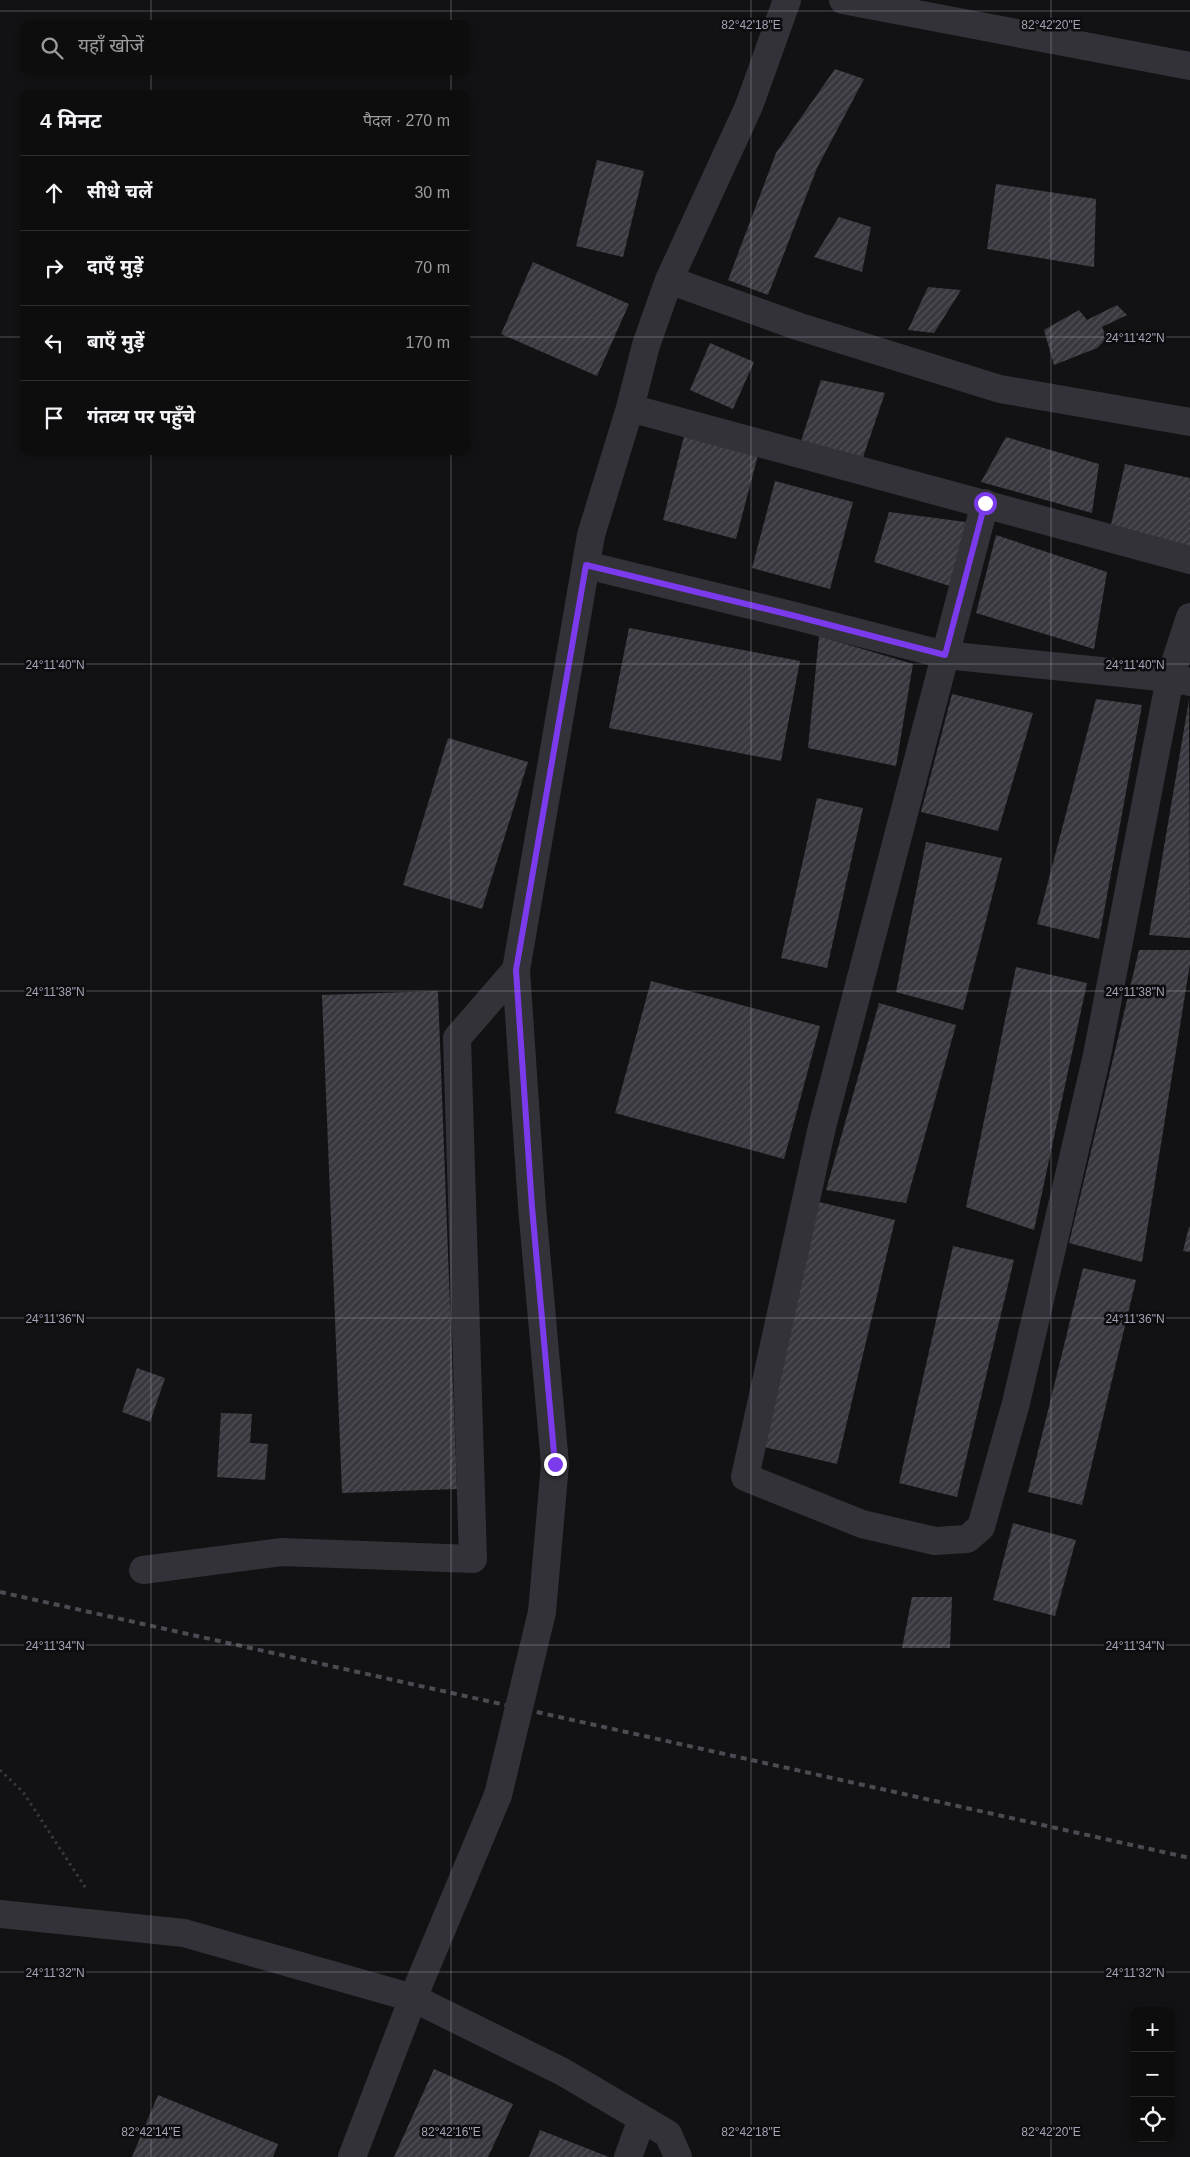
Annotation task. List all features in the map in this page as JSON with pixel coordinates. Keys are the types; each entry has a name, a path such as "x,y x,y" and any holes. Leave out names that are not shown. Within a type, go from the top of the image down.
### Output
{"street":[{"path":"352,2157 413,1998 498,1795 542,1612 555,1464 532,1207 516,970 591,535 630,408 646,345 669,280 749,106 787,0"},
{"path":"858,1 1190,66"},
{"path":"669,280 797,326 1000,389 1190,422"},
{"path":"630,408 1190,560"},
{"path":"985,503 822,1127 745,1477 862,1524 935,1542 967,1538 981,1527 1016,1403 1097,1055 1180,680 1190,616"},
{"path":"586,565 945,655 1180,680"},
{"path":"143,1570 282,1552 473,1559 457,1038 516,970"},
{"path":"0,1914 184,1933 413,1998 563,2072 668,2134 678,2157"},
{"path":"628,2157 642,2119"}],"path":[{"path":"0,1770 22,1792 111,1926"}],"building":[{"path":"835,69 864,79 817,168 768,295 728,280 776,153"},
{"path":"597,160 644,171 623,257 576,246"},
{"path":"996,184 1096,199 1094,267 987,249"},
{"path":"839,217 871,227 862,272 814,257"},
{"path":"533,262 629,304 597,376 501,334"},
{"path":"928,287 961,290 934,333 908,330"},
{"path":"1117,305 1127,315 1102,327 1107,338 1097,348 1054,365 1044,330 1079,310 1087,320"},
{"path":"710,343 754,362 733,409 690,390"},
{"path":"821,380 885,393 859,469 798,450"},
{"path":"684,436 758,455 736,539 663,520"},
{"path":"1006,437 1099,464 1092,513 981,482"},
{"path":"1125,464 1190,478 1190,556 1109,533"},
{"path":"775,481 853,502 830,589 752,568"},
{"path":"889,512 966,522 956,588 874,562"},
{"path":"996,535 1107,572 1094,649 976,613"},
{"path":"629,628 800,661 781,761 609,728"},
{"path":"819,636 913,664 896,766 808,748"},
{"path":"952,694 1033,713 998,831 921,812"},
{"path":"1096,699 1142,705 1099,939 1037,924"},
{"path":"1189,700 1190,938 1149,935"},
{"path":"448,738 528,762 482,909 403,885"},
{"path":"817,798 863,808 827,968 781,958"},
{"path":"926,842 1002,858 963,1010 896,992"},
{"path":"1139,950 1190,950 1190,964 1142,1262 1069,1243"},
{"path":"1016,967 1087,983 1034,1230 966,1207"},
{"path":"651,981 820,1026 784,1159 615,1113"},
{"path":"438,991 457,1489 342,1493 322,995"},
{"path":"879,1003 956,1025 906,1203 826,1190"},
{"path":"819,1202 895,1220 837,1464 760,1446"},
{"path":"1190,1227 1190,1252 1183,1251"},
{"path":"953,1246 1014,1260 957,1497 899,1483"},
{"path":"1083,1268 1136,1280 1082,1505 1028,1492"},
{"path":"137,1368 165,1378 150,1422 122,1412"},
{"path":"221,1413 252,1414 250,1443 268,1444 265,1480 217,1477"},
{"path":"1013,1523 1076,1540 1055,1616 993,1600"},
{"path":"912,1597 952,1597 950,1648 902,1648"},
{"path":"434,2069 513,2104 488,2157 394,2157"},
{"path":"158,2095 278,2144 273,2157 132,2157"},
{"path":"540,2130 609,2157 529,2157"}],"railway":[{"path":"0,1592 1190,1858"}],"route":[{"path":"555,1464 532,1207 516,970 586,565 945,655 985,503"}]}
